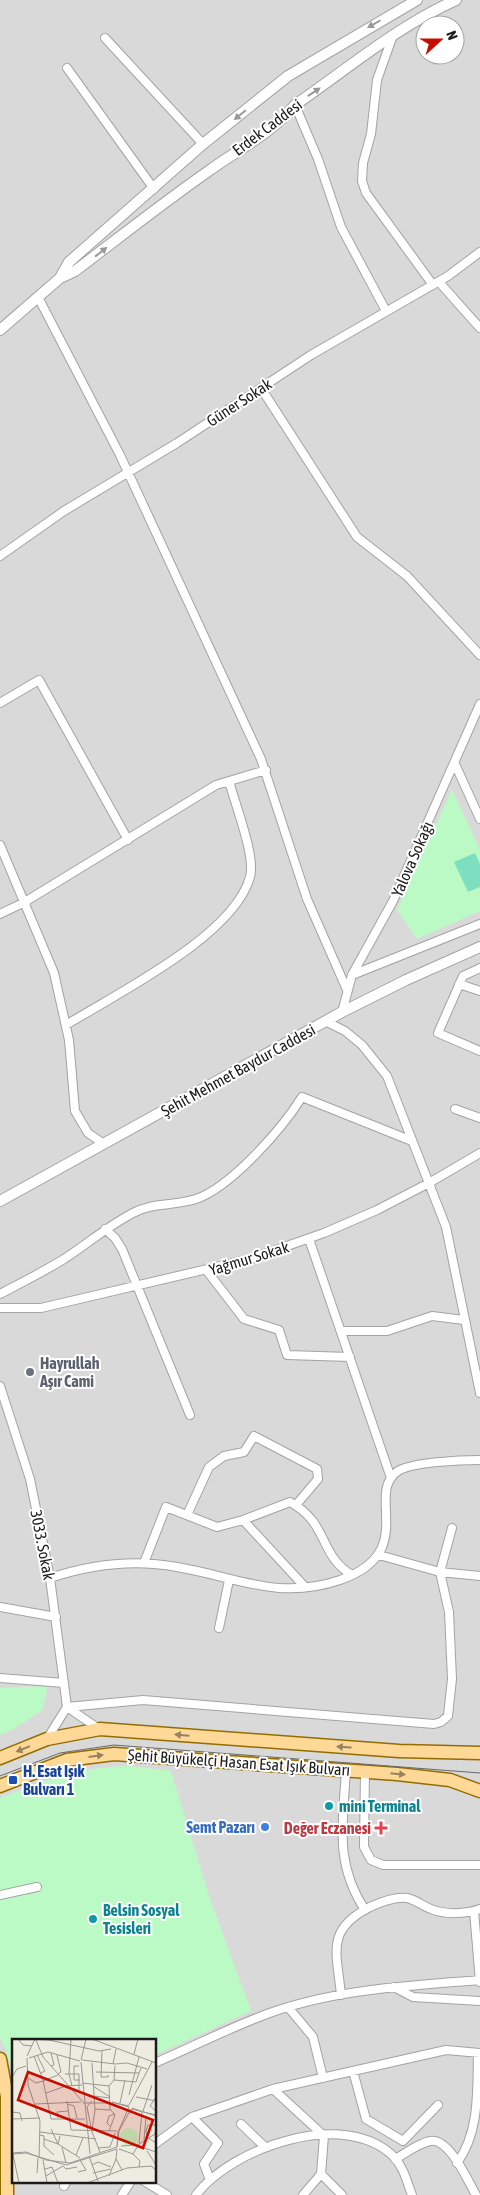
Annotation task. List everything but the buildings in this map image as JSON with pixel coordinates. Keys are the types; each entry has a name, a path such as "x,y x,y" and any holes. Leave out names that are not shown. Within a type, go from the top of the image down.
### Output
{"main road":[{"name":"Şehit Büyükelçi Hasan Esat Işık Bulvarı","path":"0,1758 47,1739 100,1729 399,1751 480,1752"},
{"path":"452,1752 480,1746"},
{"name":"Şehit Büyükelçi Hasan Esat Işık Bulvarı","path":"0,1786 67,1760 114,1754 365,1771 445,1780 480,1791"},
{"path":"0,2059 7,2098 7,2195"}],"street":[{"name":"Erdek Caddesi","path":"60,278 69,262 203,144 288,76 417,0"},
{"name":"Erdek Caddesi","path":"0,330 60,278 75,271 171,197 259,137 286,116 295,105 437,8 456,0"},
{"path":"105,38 203,144"},
{"path":"392,38 377,80 371,134 362,162 362,181 366,193 436,283 480,328"},
{"path":"67,68 154,189"},
{"path":"295,105 318,159 341,228 386,311"},
{"name":"Güner Sokak","path":"0,556 64,511 311,355 436,283 479,254"},
{"path":"38,297 128,472 266,770 310,907 347,990"},
{"path":"261,388 357,537 407,576 480,655"},
{"path":"0,703 38,680 128,840"},
{"name":"Yalova Sokağı","path":"342,1012 352,975 393,901 480,704"},
{"path":"455,764 480,819"},
{"path":"0,914 23,903 216,785 266,770"},
{"path":"66,1025 174,958 217,926 240,899 250,877 251,860 229,782"},
{"path":"0,845 54,973 66,1025 75,1111 88,1133 104,1144"},
{"path":"352,975 480,924"},
{"name":"Şehit Mehmet Baydur Caddesi","path":"0,1201 342,1012 406,980 480,947"},
{"path":"480,968 463,976 438,1032 480,1051"},
{"path":"459,984 480,991"},
{"path":"325,1021 354,1038 376,1059 387,1076 446,1227 480,1394"},
{"path":"0,1294 64,1259 105,1229 143,1208 190,1200 212,1191 268,1143 302,1097 412,1142"},
{"path":"455,1109 480,1118"},
{"name":"Yağmur Sokak","path":"0,1308 41,1308 250,1260 309,1239 377,1210 480,1153"},
{"path":"105,1229 116,1238 122,1249 190,1416"},
{"path":"309,1239 391,1478"},
{"path":"207,1271 244,1319 279,1330 288,1354 350,1357"},
{"path":"341,1331 387,1331 432,1316 464,1320"},
{"name":"3033. Sokak","path":"0,1386 30,1479 50,1578 67,1708"},
{"path":"187,1515 210,1467 224,1456 244,1452 254,1436 317,1469 317,1480 296,1505"},
{"path":"50,1578 96,1566 144,1563 184,1568 272,1589 305,1587 332,1582 365,1568 379,1555 387,1534 387,1485 391,1478 407,1467 458,1460 480,1460"},
{"path":"144,1563 166,1507 217,1527 243,1520 290,1502 296,1505 318,1526 335,1561 352,1575"},
{"path":"243,1520 305,1587"},
{"path":"67,1708 143,1700 434,1724 441,1722 449,1712 452,1679 449,1612 440,1572 452,1528"},
{"path":"379,1555 440,1572 480,1576"},
{"path":"219,1628 229,1580"},
{"path":"0,1607 56,1617"},
{"path":"0,1678 64,1684"},
{"path":"67,1708 100,1729"},
{"path":"47,1739 67,1708"},
{"path":"346,1770 342,1853 350,1884 365,1910"},
{"path":"365,1771 364,1847 371,1860 384,1865 480,1865"},
{"path":"0,1895 36,1887"},
{"path":"156,2063 266,2014 288,2007 341,1995 394,1987 480,1981 477,1910 440,1912 413,1900 400,1898 382,1902 365,1910 346,1922 338,1935 341,1995"},
{"path":"394,1987 413,1997 480,2001"},
{"path":"288,2007 314,2038 323,2078"},
{"path":"156,2143 192,2117 273,2088 446,2050 479,2053 476,2127 468,2148 458,2163"},
{"path":"353,2071 366,2119 403,2141 438,2105"},
{"path":"273,2088 324,2136"},
{"path":"192,2117 218,2143 204,2164 210,2180"},
{"path":"241,2124 265,2147"},
{"path":"303,2195 321,2174 324,2136"},
{"path":"196,2195 227,2166 265,2147 292,2139 324,2136 365,2141 385,2150 402,2169 412,2195"},
{"path":"395,2159 426,2142 436,2140 444,2145 458,2163 476,2195"},
{"path":"321,2174 342,2195"},
{"path":"122,2195 130,2182"},
{"path":"146,2182 167,2195"}],"shaded area":[{"path":"0,0 480,0 480,2195 0,2195"}],"green space":[{"path":"452,789 480,850 480,911 417,939 397,910"},
{"path":"475,853 480,864 480,887 468,892 454,862"},
{"path":"48,1686 42,1710 14,1729 0,1735 0,1688"},
{"path":"130,1766 171,1771 209,1896 251,2011 156,2055 156,2039 12,2039 12,2071 6,2050 0,2038 0,1798 47,1780 79,1772"}],"tram line":[{"path":"0,1776 60,1753 114,1745 480,1773"}],"place":[{"name":"Hayrullah Aşır Cami","path":"30,1372"},
{"name":"H. Esat Işık Bulvarı 1","path":"13,1780"},
{"name":"mini Terminal","path":"329,1806"},
{"name":"Semt Pazarı","path":"265,1827"},
{"name":"Değer Eczanesi","path":"381,1828"},
{"name":"Belsin Sosyal Tesisleri","path":"93,1919"}]}
